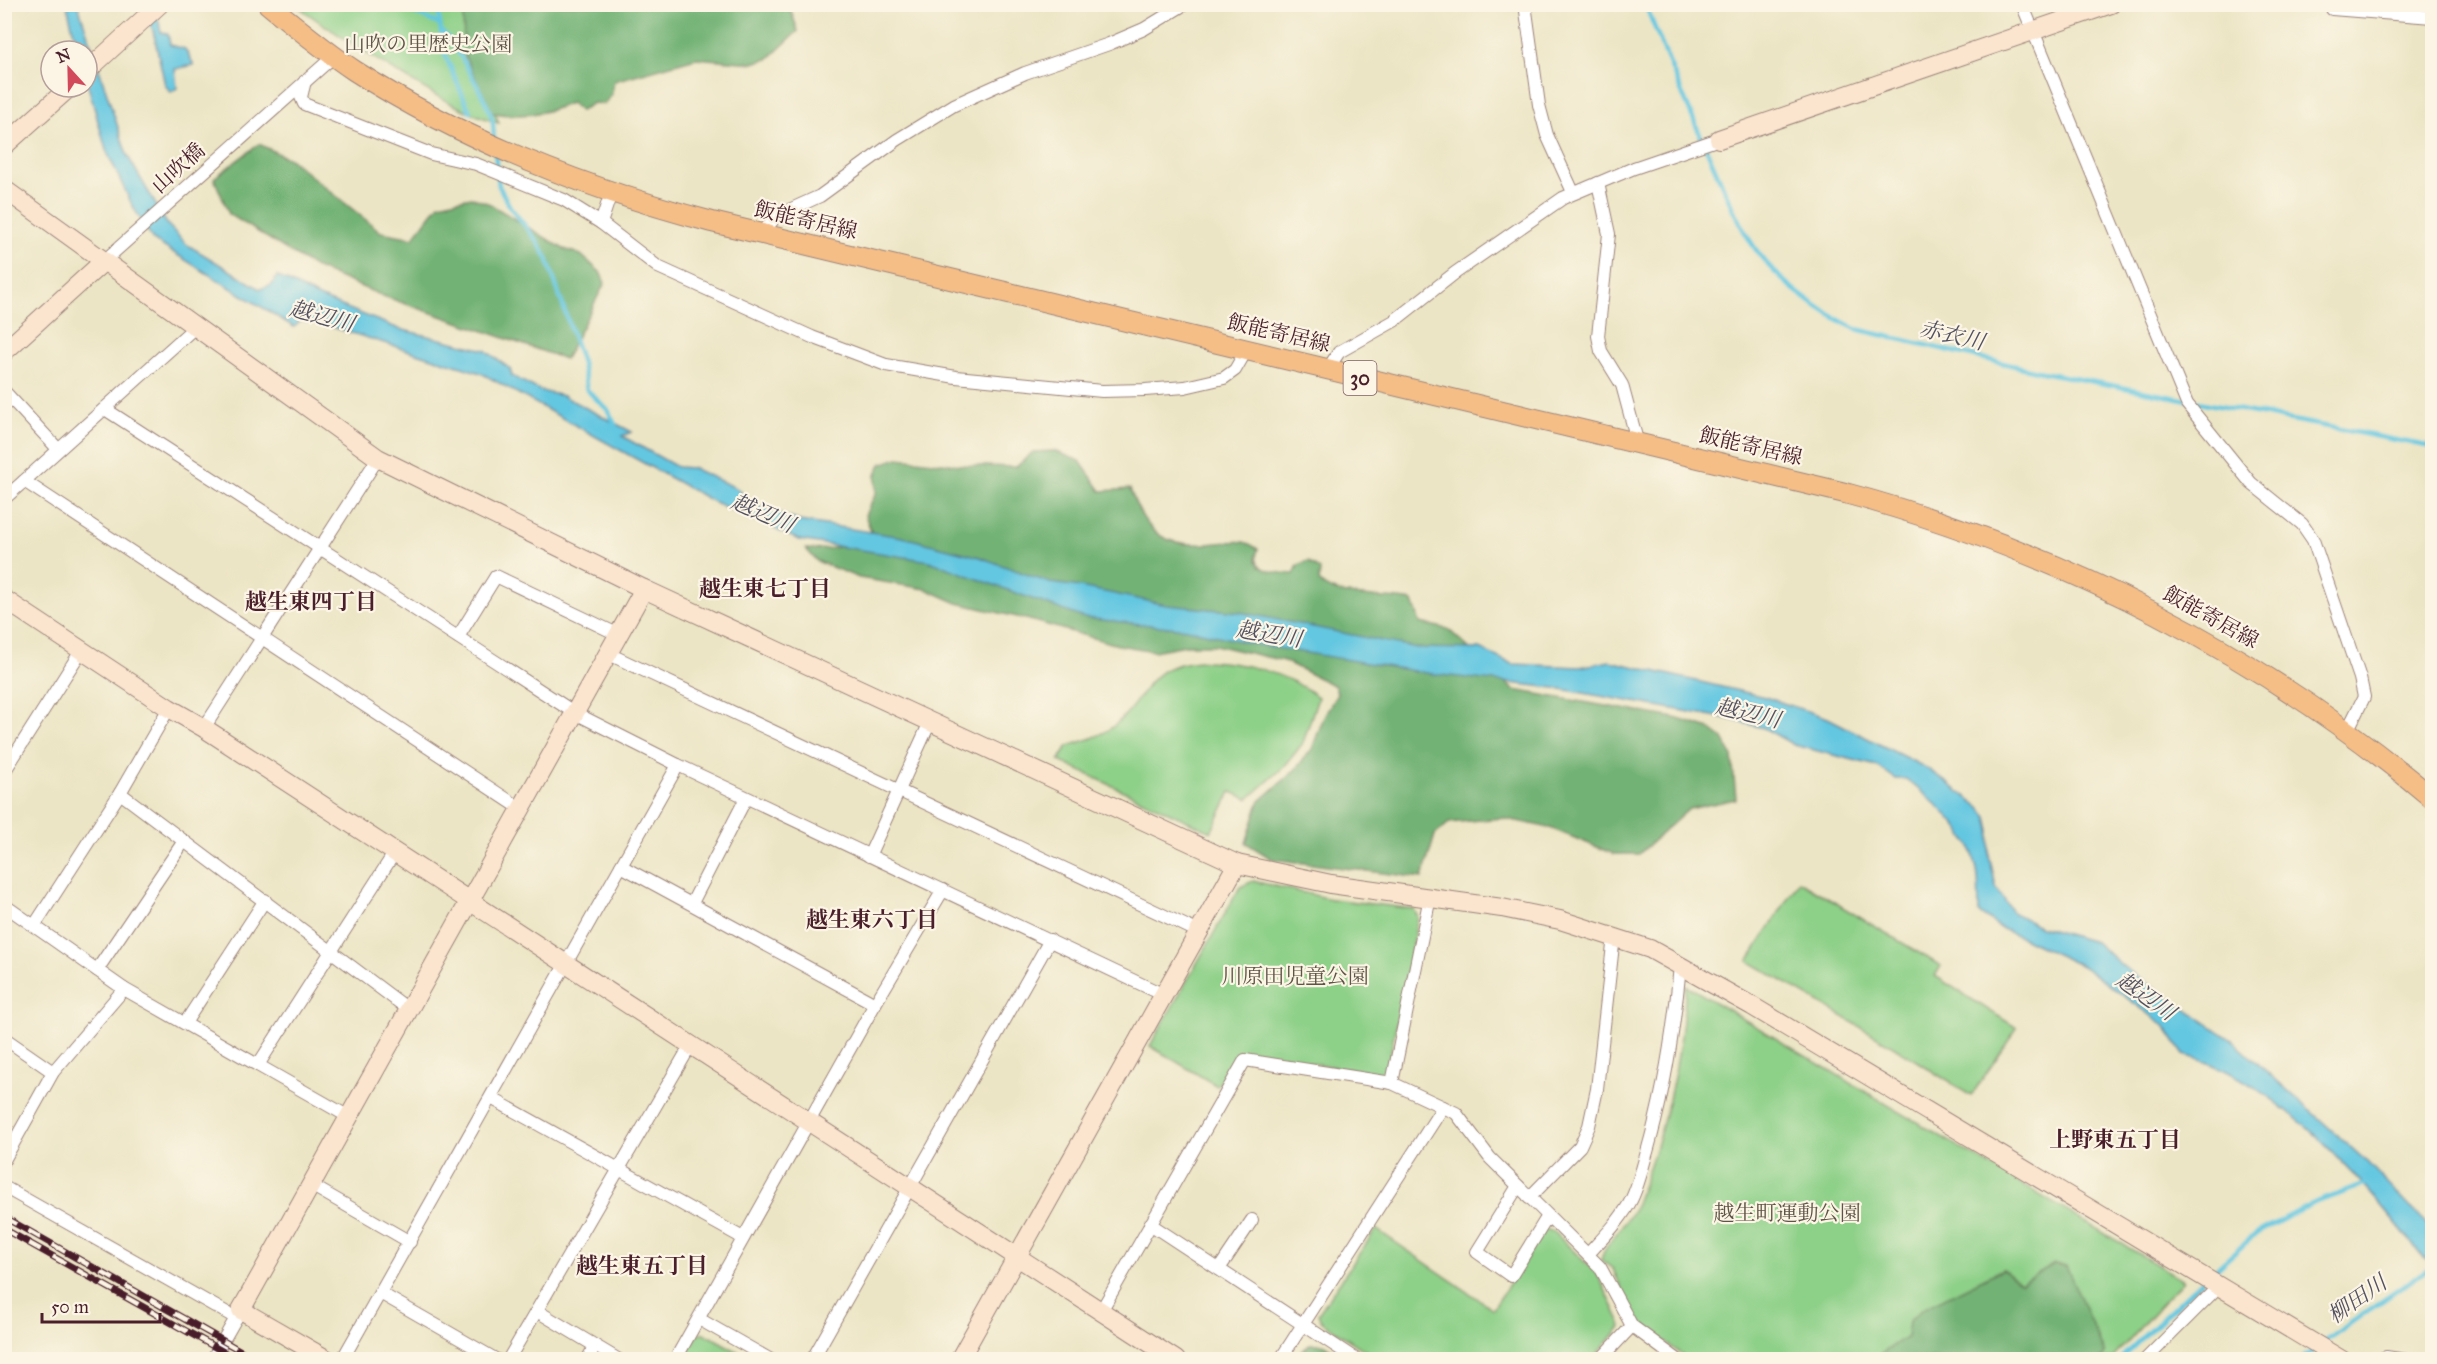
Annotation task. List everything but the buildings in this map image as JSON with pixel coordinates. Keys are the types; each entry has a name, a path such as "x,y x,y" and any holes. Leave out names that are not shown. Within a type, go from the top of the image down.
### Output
{"main road":[{"name":"飯能寄居線","path":"268,4 334,56 371,81 440,119 544,167 610,193 762,234 1879,503 2044,560 2125,597 2206,640 2278,684 2347,731 2433,798"}],"street":[{"path":"99,60 160,4"},
{"path":"762,234 776,216 820,196 897,140 954,105 1025,73 1109,44 1144,28 1185,4"},
{"path":"1525,4 1539,105 1547,135 1573,192"},
{"path":"2022,4 2187,404 2252,483 2302,524 2313,540 2360,678 2364,697 2347,731"},
{"path":"1327,370 1339,352 1394,321 1490,248 1573,192 2034,33 2111,4"},
{"path":"2333,4 2332,9 2433,17"},
{"name":"山吹橋","path":"104,261 334,56"},
{"path":"305,81 301,97 304,104 431,154 476,164 553,195 601,223 658,267 812,337 895,367 956,377 1102,391 1145,390 1185,387 1224,378 1235,369 1246,351"},
{"path":"4,146 57,99"},
{"path":"1598,183 1609,234 1598,336 1601,351 1622,385 1638,444"},
{"path":"4,189 194,328 378,458 644,589 1237,864 1331,884 1430,897 1560,920 1650,949 2218,1284 2339,1358"},
{"path":"601,223 610,193"},
{"path":"4,352 104,261"},
{"path":"4,499 194,328"},
{"path":"4,391 58,449"},
{"path":"105,409 575,713 746,798 1164,995"},
{"path":"204,728 378,458"},
{"path":"24,481 523,810"},
{"path":"458,637 496,576 619,635"},
{"path":"212,1359 468,902 523,810 644,589"},
{"path":"4,599 169,708 204,728 396,852 468,902 692,1043 908,1187 1175,1359"},
{"path":"4,772 9,755 81,651"},
{"path":"609,654 1199,933"},
{"path":"34,926 120,793 169,708"},
{"path":"869,856 930,722"},
{"path":"342,1359 678,765"},
{"path":"120,793 408,1009"},
{"path":"692,903 746,798"},
{"path":"97,970 184,842"},
{"path":"258,1065 396,852"},
{"path":"960,1359 1237,864"},
{"path":"621,866 875,1004"},
{"path":"675,1359 875,1004 943,890"},
{"path":"1392,1083 1430,897"},
{"path":"185,1023 265,900"},
{"path":"4,904 124,989 349,1117"},
{"path":"1529,1198 1580,1146 1589,1126 1597,1089 1614,936"},
{"path":"812,1359 1050,940"},
{"path":"1588,1254 1630,1202 1644,1161 1663,1098 1673,1045 1680,966"},
{"path":"4,1160 53,1072 124,989"},
{"path":"4,1038 53,1072"},
{"path":"508,1359 692,1043"},
{"path":"1101,1311 1245,1060 1392,1083 1456,1113 1490,1158 1600,1267 1632,1326 1678,1359"},
{"path":"491,1098 743,1238"},
{"path":"1280,1359 1443,1107"},
{"path":"311,1185 410,1242"},
{"path":"1518,1186 1477,1252 1511,1276 1548,1216"},
{"path":"4,1187 239,1314 328,1359"},
{"path":"1219,1269 1252,1220"},
{"path":"1150,1224 1357,1359"},
{"path":"2146,1359 2218,1284"},
{"path":"380,1293 497,1359"},
{"path":"537,1311 619,1359"},
{"path":"699,1319 771,1359"},
{"path":"1600,1359 1632,1326"},
{"path":"587,1359 594,1346"},
{"path":"2379,1359 2386,1357 2406,1359"}],"green space":[{"name":"山吹の里歴史公園","path":"296,5 529,5 484,85 499,123 460,108 424,89"},
{"path":"463,5 789,5 798,31 768,59 752,63 696,58 614,81 611,96 604,104 593,103 580,111 571,103 532,114 513,115 492,113 464,54"},
{"path":"259,144 291,160 381,232 413,238 439,204 471,197 490,204 562,248 581,255 600,272 605,283 565,359 383,296 314,267 229,214 214,178"},
{"path":"1055,451 1080,461 1101,491 1130,489 1143,519 1161,536 1172,541 1185,544 1243,542 1258,549 1256,557 1258,562 1267,570 1294,574 1298,565 1308,561 1320,570 1319,581 1337,592 1413,601 1420,623 1448,629 1514,690 1675,718 1710,729 1723,739 1732,756 1736,799 1689,809 1639,854 1614,854 1550,828 1502,818 1449,823 1435,835 1422,878 1272,859 1246,843 1259,802 1294,771 1312,749 1323,719 1337,693 1335,686 1284,661 1215,645 1186,645 1154,651 1118,645 1026,619 957,603 926,589 859,578 817,561 806,549 840,546 871,531 865,515 876,493 876,475 881,464 898,458 961,465 1016,467 1033,452"},
{"path":"1201,661 1231,663 1262,670 1292,681 1318,697 1303,743 1285,766 1248,799 1231,792 1211,832 1059,761 1068,746 1099,735 1115,725 1127,714 1158,675 1168,668"},
{"name":"川原田児童公園","path":"1253,881 1331,899 1414,909 1418,917 1387,1070 1381,1074 1241,1052 1217,1086 1150,1046 1240,887"},
{"path":"1799,881 1941,966 1935,976 2017,1028 1971,1096 1893,1046 1748,961"},
{"name":"越生町運動公園","path":"1686,985 2183,1280 2112,1359 1689,1360 1635,1319 1613,1269 1601,1260 1603,1253 1635,1206 1654,1152 1670,1097 1680,1042"},
{"path":"1376,1229 1493,1309 1545,1229 1554,1232 1598,1275 1621,1327 1593,1359 1379,1360 1321,1321 1318,1314"},
{"path":"2054,1264 2066,1266 2105,1354 2101,1359 1874,1359 1907,1336 1909,1321 1922,1309 2003,1269 2021,1283"},
{"path":"704,1333 751,1359 684,1359 698,1334"},
{"path":"1311,1344 1323,1344 1345,1359 1290,1360"}],"water":[{"path":"67,5 78,5 89,39 75,39"},
{"path":"142,5 155,5 161,32 168,34 170,45 185,49 194,65 175,69 177,88 171,92 165,85 153,30"},
{"name":"越辺川","path":"99,69 127,155 167,224 186,244 260,289 272,285 277,276 319,297 399,329 485,350 510,369 512,376 541,391 563,396 632,432 622,436 677,467 692,468 736,488 754,504 799,521 903,537 980,557 1050,583 1167,605 1240,612 1417,648 1480,649 1512,664 1580,667 1610,661 1765,697 1828,718 1928,769 1980,807 1987,817 1990,830 1989,855 1996,887 2012,912 2041,927 2095,942 2125,968 2232,1040 2366,1161 2432,1230 2432,1263 2424,1258 2347,1167 2318,1137 2286,1110 2253,1086 2219,1067 2184,1055 2163,1024 2082,966 2001,928 1979,913 1977,871 1966,839 1949,817 1906,779 1896,779 1877,766 1794,745 1764,728 1724,718 1555,688 1432,674 1253,644 1187,629 1084,618 929,561 799,540 712,501 481,373 323,324 301,321 294,327 153,240 133,207 106,150 92,99 99,99"}],"waterway":[{"path":"397,4 440,25"},
{"path":"437,4 441,31 461,57 484,100 493,121 494,138"},
{"name":"赤衣川","path":"1645,4 1728,198 1749,239 1770,267 1796,292 1841,321 1856,329 2037,371 2432,447"},
{"path":"441,31 443,50 470,112"},
{"path":"495,153 499,186 510,207 537,241 547,258 582,363 587,390 608,410 616,427"},
{"path":"2208,1276 2257,1233 2312,1204 2368,1183"},
{"name":"柳田川","path":"2322,1343 2432,1266"},
{"path":"2119,1360 2202,1281"},
{"name":"柳田川","path":"2301,1360 2316,1348"}],"railway":[{"path":"4,1217 257,1360"},
{"path":"4,1229 238,1360"}],"district":[{"name":"越生東七丁目","path":"765,588"},
{"name":"越生東四丁目","path":"311,601"},
{"name":"越生東六丁目","path":"872,919"},
{"name":"上野東五丁目","path":"2115,1139"},
{"name":"越生東五丁目","path":"642,1265"}]}
